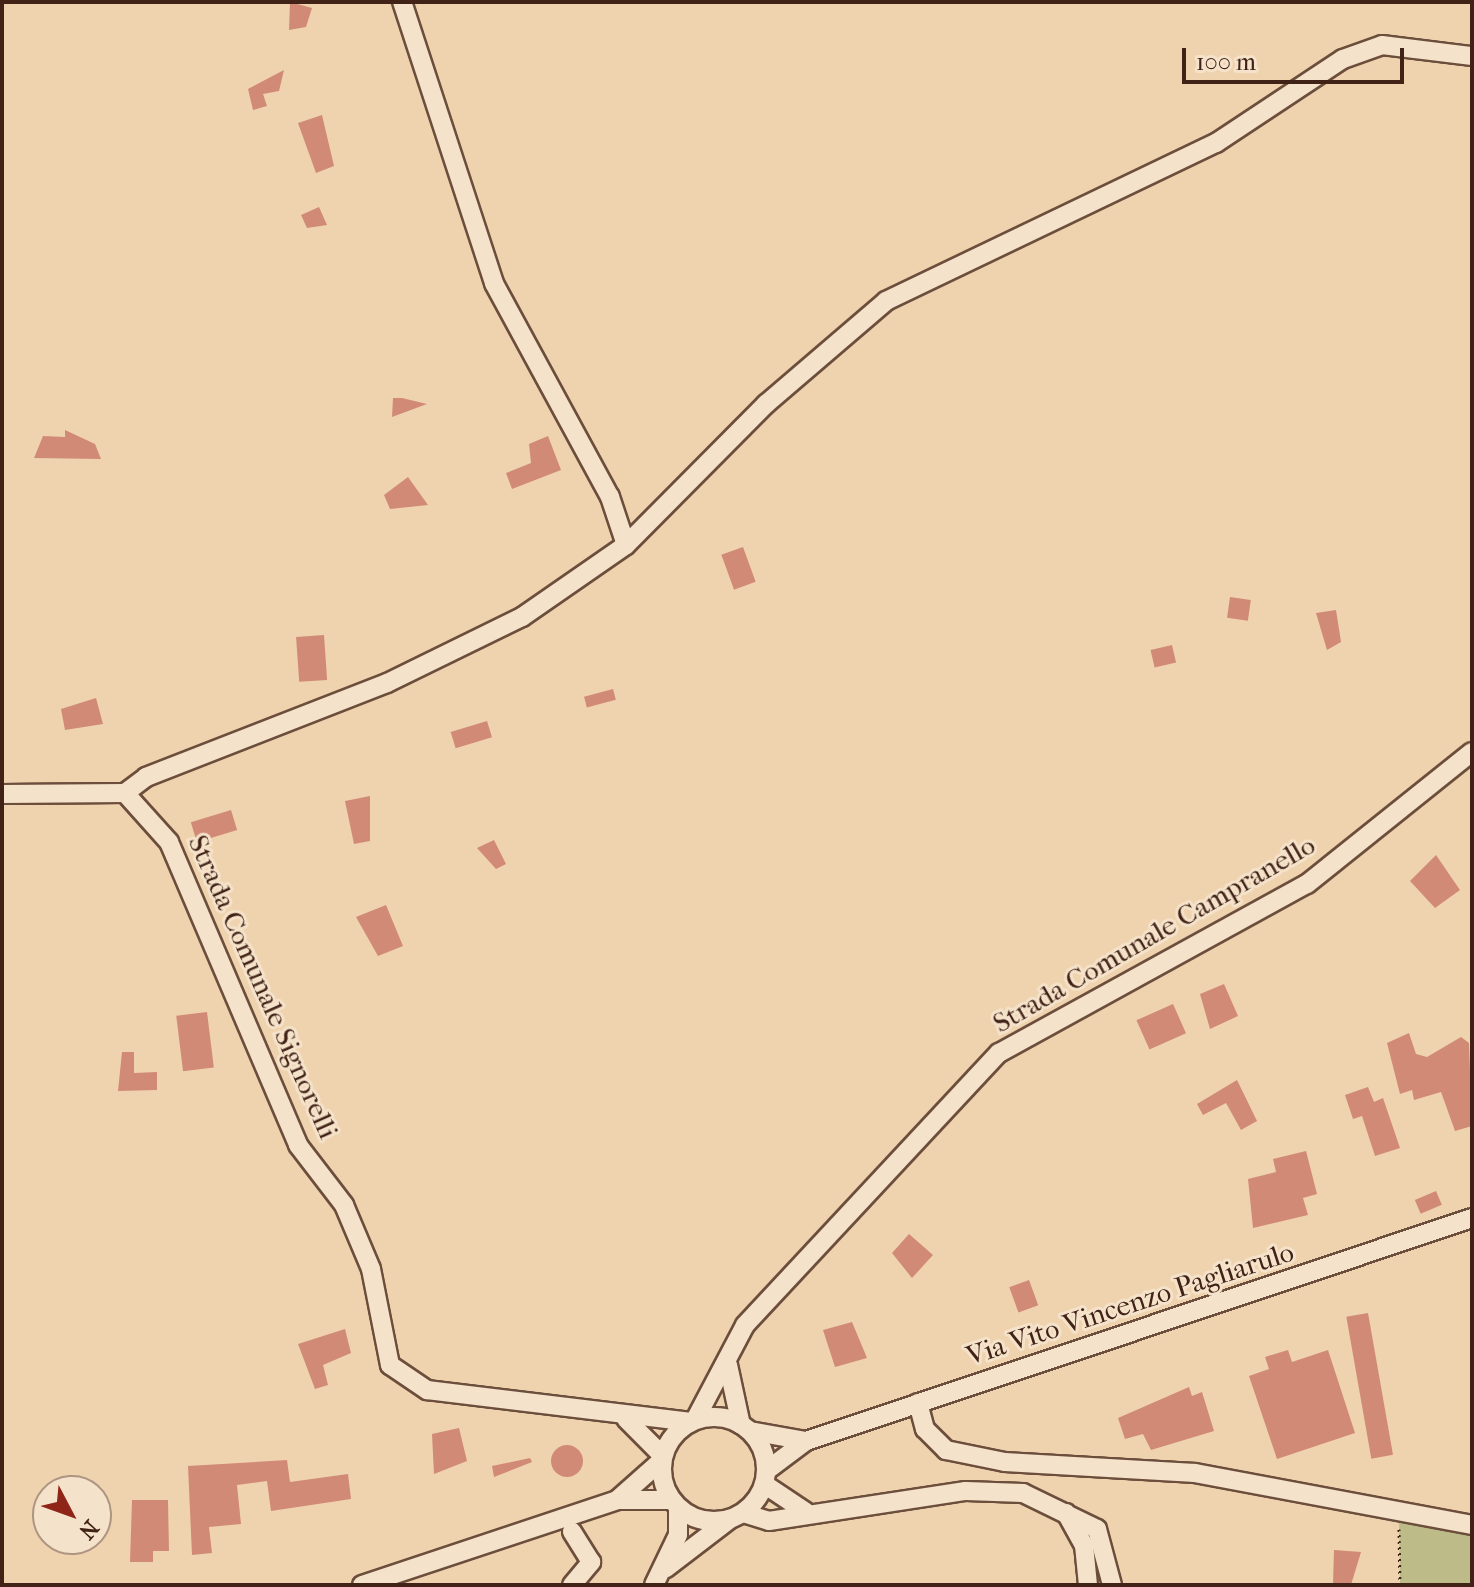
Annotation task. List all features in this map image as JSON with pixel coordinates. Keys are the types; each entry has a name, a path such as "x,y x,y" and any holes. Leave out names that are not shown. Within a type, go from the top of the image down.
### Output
{"street":[{"path":"402,2 494,283 610,497 626,545"},
{"path":"2,794 125,793 146,777 387,683 522,617 626,545 766,404 886,301 1216,143 1343,59 1382,45 1472,56"},
{"name":"Strada Comunale Campranello","path":"693,1421 728,1365 745,1325 999,1053 1307,884 1472,752"},
{"name":"Strada Comunale Signorelli","path":"125,793 169,842 298,1145 344,1205 371,1269 390,1365 427,1390 568,1403 626,1419 693,1421"},
{"name":"Via Vito Vincenzo Pagliarulo","path":"765,1478 806,1441 1472,1218"},
{"path":"728,1365 745,1428 765,1478 806,1512"},
{"path":"918,1403 925,1429 946,1450 1005,1462 1195,1473 1472,1525"},
{"name":"Strada Comunale Signorelli","path":"626,1419 663,1458"},
{"path":"617,1500 663,1458 693,1421 745,1428"},
{"name":"Via Vito Vincenzo Pagliarulo","path":"745,1428 806,1441"},
{"path":"663,1458 674,1504 666,1568"},
{"path":"654,1585 666,1568 737,1516 765,1478"},
{"path":"362,1585 617,1500 674,1504 703,1521 737,1516 769,1521 806,1512 966,1491 1023,1493 1097,1529 1112,1585"},
{"path":"1065,1511 1084,1545 1088,1585"},
{"path":"572,1532 591,1562 572,1585"}],"path":[{"path":"1399,1513 1400,1585"}],"shaded area":[{"path":"1399,1513 1472,1527 1472,1585 1400,1585"}],"building":[{"path":"290,2 312,8 306,27 289,30"},
{"path":"284,70 279,91 263,94 267,106 253,110 248,89"},
{"path":"322,115 334,166 316,173 298,123"},
{"path":"319,207 327,225 307,228 301,215"},
{"path":"393,398 402,398 427,404 392,417"},
{"path":"65,430 95,444 101,459 34,458 43,436 65,437"},
{"path":"548,436 561,470 512,489 506,473 531,463 529,444"},
{"path":"408,477 428,505 390,509 384,495"},
{"path":"743,547 756,582 734,590 721,555"},
{"path":"1230,597 1251,600 1248,621 1227,618"},
{"path":"1336,610 1341,642 1327,650 1316,613"},
{"path":"324,635 327,680 299,682 296,637"},
{"path":"1172,645 1176,663 1155,667 1151,650"},
{"path":"613,689 616,700 587,707 584,697"},
{"path":"96,698 103,724 65,730 61,709"},
{"path":"487,721 492,737 456,748 451,732"},
{"path":"370,796 370,841 354,844 345,801"},
{"path":"231,810 237,830 197,842 191,822"},
{"path":"494,840 506,864 496,869 477,848"},
{"path":"1436,855 1460,890 1435,908 1410,881"},
{"path":"386,905 403,946 378,956 356,917"},
{"path":"1224,984 1238,1016 1210,1029 1200,994"},
{"path":"1173,1004 1186,1033 1149,1050 1136,1020"},
{"path":"207,1012 214,1068 183,1071 176,1016"},
{"path":"1409,1033 1416,1054 1427,1057 1461,1037 1469,1043 1472,1126 1455,1131 1441,1092 1414,1100 1412,1090 1400,1094 1387,1043"},
{"path":"122,1052 134,1052 134,1073 157,1072 157,1090 118,1091"},
{"path":"1237,1080 1257,1121 1241,1130 1226,1103 1203,1115 1197,1104"},
{"path":"1368,1087 1374,1102 1383,1098 1400,1148 1375,1156 1362,1116 1353,1119 1345,1095"},
{"path":"1306,1151 1317,1194 1303,1198 1308,1215 1253,1228 1248,1179 1276,1172 1273,1159"},
{"path":"1436,1191 1442,1205 1421,1214 1415,1200"},
{"path":"909,1234 933,1255 912,1278 892,1253"},
{"path":"1029,1280 1038,1305 1019,1313 1009,1287"},
{"path":"1368,1313 1393,1455 1371,1459 1346,1317"},
{"path":"852,1322 867,1358 835,1367 823,1330"},
{"path":"345,1329 351,1353 323,1365 328,1385 315,1389 298,1344"},
{"path":"1288,1350 1292,1362 1328,1350 1355,1433 1277,1459 1249,1376 1269,1369 1265,1357"},
{"path":"1189,1387 1192,1396 1202,1392 1214,1431 1151,1450 1143,1434 1125,1439 1118,1418"},
{"path":"459,1428 467,1461 434,1474 432,1434"},
{"path":"567,1445 578,1450 583,1461 578,1472 567,1477 556,1472 551,1461 556,1450"},
{"path":"530,1458 532,1462 494,1477 492,1466"},
{"path":"287,1460 290,1482 348,1474 351,1499 271,1511 267,1481 237,1485 241,1524 209,1527 212,1553 192,1555 188,1466"},
{"path":"132,1500 168,1500 169,1551 153,1551 153,1562 130,1562"},
{"path":"1334,1550 1361,1552 1351,1585 1333,1585"}]}
